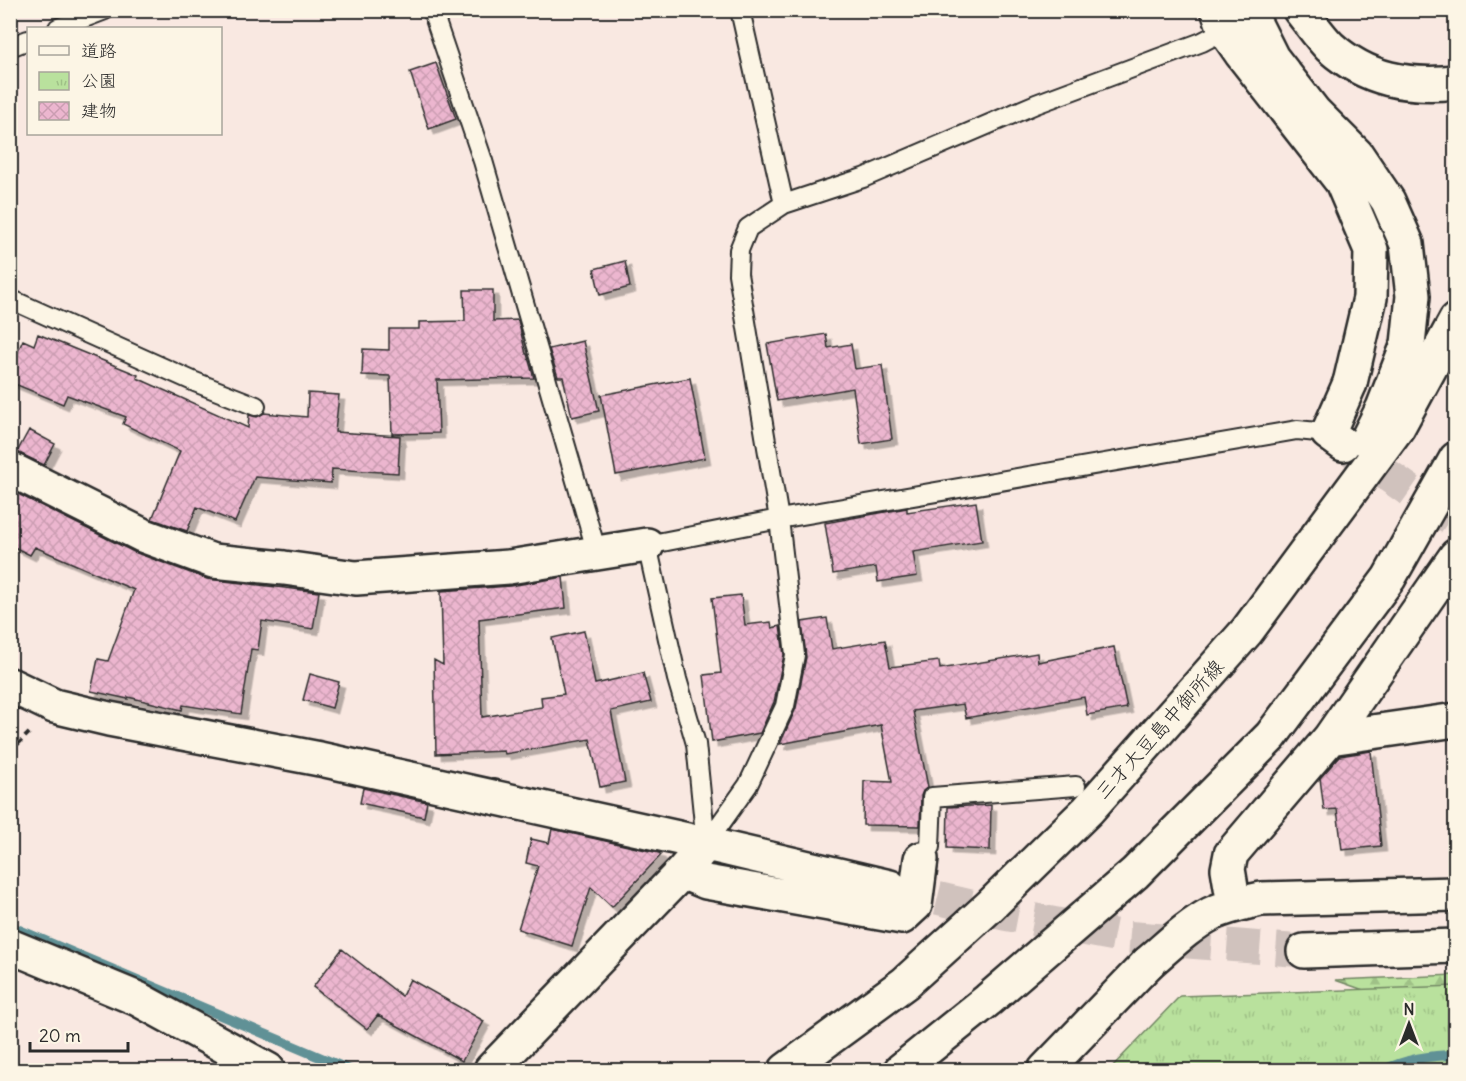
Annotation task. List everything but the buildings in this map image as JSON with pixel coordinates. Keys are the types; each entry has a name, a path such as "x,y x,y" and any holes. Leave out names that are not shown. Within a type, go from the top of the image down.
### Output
{"street":[{"path":"1300,10 1330,46 1366,72 1397,81 1427,85 1455,82"},
{"path":"1230,17 1342,182 1371,250 1370,297 1335,439"},
{"path":"1230,17 1272,58 1314,112 1357,155 1388,201 1407,244 1413,296 1408,344 1383,408 1329,520"},
{"name":"三才大豆島中御所線","path":"786,1071 905,983 990,906 1088,810 1247,631 1398,427 1455,320"},
{"path":"1389,578 1455,459"},
{"path":"10,469 142,535 213,561 356,578 509,567 647,545"},
{"path":"901,1071 988,1000 1135,873 1271,736 1455,487"},
{"path":"1234,905 1228,869 1231,854 1330,738 1455,556"},
{"path":"10,685 54,706 109,719 320,759 890,887"},
{"path":"1330,738 1455,720"},
{"path":"491,1071 682,872 706,844"},
{"path":"682,872 706,882 902,917 915,905 921,859"},
{"path":"1045,1071 1148,963 1194,925 1212,914 1234,905 1261,899 1455,894"},
{"path":"10,945 138,999 268,1071"},
{"path":"1304,951 1455,946"}],"lane":[{"path":"61,27 105,10"},
{"path":"432,10 483,161 597,553"},
{"path":"740,10 784,204"},
{"path":"706,844 748,785 785,706 795,655 778,519 738,274 739,250 748,228 784,204 863,178 1036,104 1202,42 1230,17"},
{"path":"10,47 27,40"},
{"path":"10,299 195,382 256,406"},
{"path":"706,844 696,744 677,679 647,545 778,519 1297,430 1335,439"},
{"path":"921,859 930,847 932,797 1076,786"}],"green space":[{"path":"1455,975 1455,1003 1395,1001 1335,980"},
{"path":"1455,986 1455,1070 1109,1070 1180,996"}],"waterway":[{"path":"10,926 350,1070"},
{"path":"1384,1070 1419,1059 1456,1055"}],"tunnel":[{"path":"1343,444 1456,523"},
{"path":"890,887 1004,914 1125,937 1304,951"}]}
